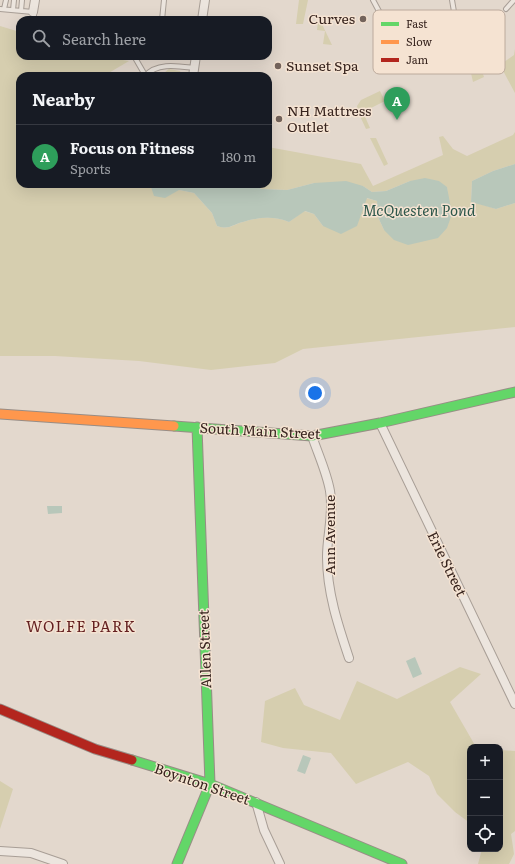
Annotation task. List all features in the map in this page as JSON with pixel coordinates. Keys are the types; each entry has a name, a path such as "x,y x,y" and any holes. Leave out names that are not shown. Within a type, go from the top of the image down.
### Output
{"street":[{"path":"34,16 35,0"},
{"path":"202,16 204,0"},
{"path":"194,72 196,60"},
{"name":"South Main Street","path":"0,414 312,436 380,424 515,392"},
{"name":"Erie Street","path":"380,424 515,704"},
{"name":"Allen Street","path":"177,864 210,784 197,427"},
{"name":"Ann Avenue","path":"312,436 330,490 333,517 328,537 327,560 333,609 349,658"},
{"name":"Boynton Street","path":"0,709 95,749 210,784 402,864"},
{"path":"256,802 264,830 280,864"},
{"path":"0,851 31,853 62,864"}],"lane":[{"path":"6,0 2,9 21,11 34,16"},
{"path":"13,10 14,0"},
{"path":"21,11 22,0"},
{"path":"162,16 164,0"},
{"path":"372,0 378,10"},
{"path":"452,0 454,10"},
{"path":"506,9 514,0"},
{"path":"136,60 143,72"},
{"path":"149,72 152,69 162,67 194,72"}],"shaded area":[{"path":"299,0 308,0 303,24 296,24"},
{"path":"320,20 332,45 323,44 325,31 317,30 318,21"},
{"path":"0,26 16,31 16,60 129,61 110,72 16,72 16,188 152,188 155,195 179,190 194,193 212,213 217,226 221,227 231,227 249,220 261,218 272,218 289,222 304,211 314,214 323,226 366,198 377,201 378,217 384,230 448,199 447,187 410,181 386,191 372,192 363,186 314,183 287,190 261,189 260,188 272,188 272,148 361,164 373,186 443,155 439,137 443,136 453,149 467,156 513,135 515,132 515,164 493,171 472,181 471,201 496,209 515,203 515,327 303,349 275,363 211,370 139,361 55,356 0,356"},
{"path":"515,49 515,93 505,74 505,61 514,55"},
{"path":"169,69 180,72 165,72"},
{"path":"471,74 483,74 484,77 473,82"},
{"path":"380,91 385,101 363,112 370,128 366,129 357,106 361,100"},
{"path":"370,138 376,138 388,164 384,166"},
{"path":"460,667 481,674 450,702 474,744 467,744 467,821 455,812 437,794 429,776 408,762 356,784 331,753 283,748 261,742 265,701 295,688 304,705 340,720 357,681 397,699"},
{"path":"503,750 515,751 515,831 511,834 514,854 509,864 478,864 481,852 503,852"},
{"path":"0,781 13,789 0,829"}],"water":[{"path":"515,164 515,203 496,209 471,202 472,181 493,171"},
{"name":"McQuesten Pond","path":"425,178 439,181 447,187 452,214 447,228 438,238 408,245 394,240 384,230 378,217 377,201 367,198 357,226 341,234 323,226 314,214 305,211 289,222 272,218 261,218 249,220 230,227 217,226 212,213 194,193 179,190 165,198 154,196 151,188 260,188 287,190 314,183 346,181 363,186 372,192 386,191 410,181"},
{"path":"47,506 62,506 62,513 48,514"},
{"path":"415,657 422,674 413,678 406,661"},
{"path":"303,755 311,758 305,774 297,771"}],"traffic: fast":[{"path":"174,426 312,436 380,423 515,392"},
{"path":"177,864 210,784 197,427"},
{"path":"132,760 210,784 402,864"}],"traffic: slow":[{"path":"0,414 174,426"}],"traffic: jam":[{"path":"0,709 95,749 132,760"}],"place":[{"name":"Curves","path":"363,19"},
{"name":"Sunset Spa","path":"278,66"},
{"name":"NH Mattress Outlet","path":"279,119"},
{"name":"Focus on Fitness","path":"397,120"}],"district":[{"name":"WOLFE PARK","path":"81,627"}]}
